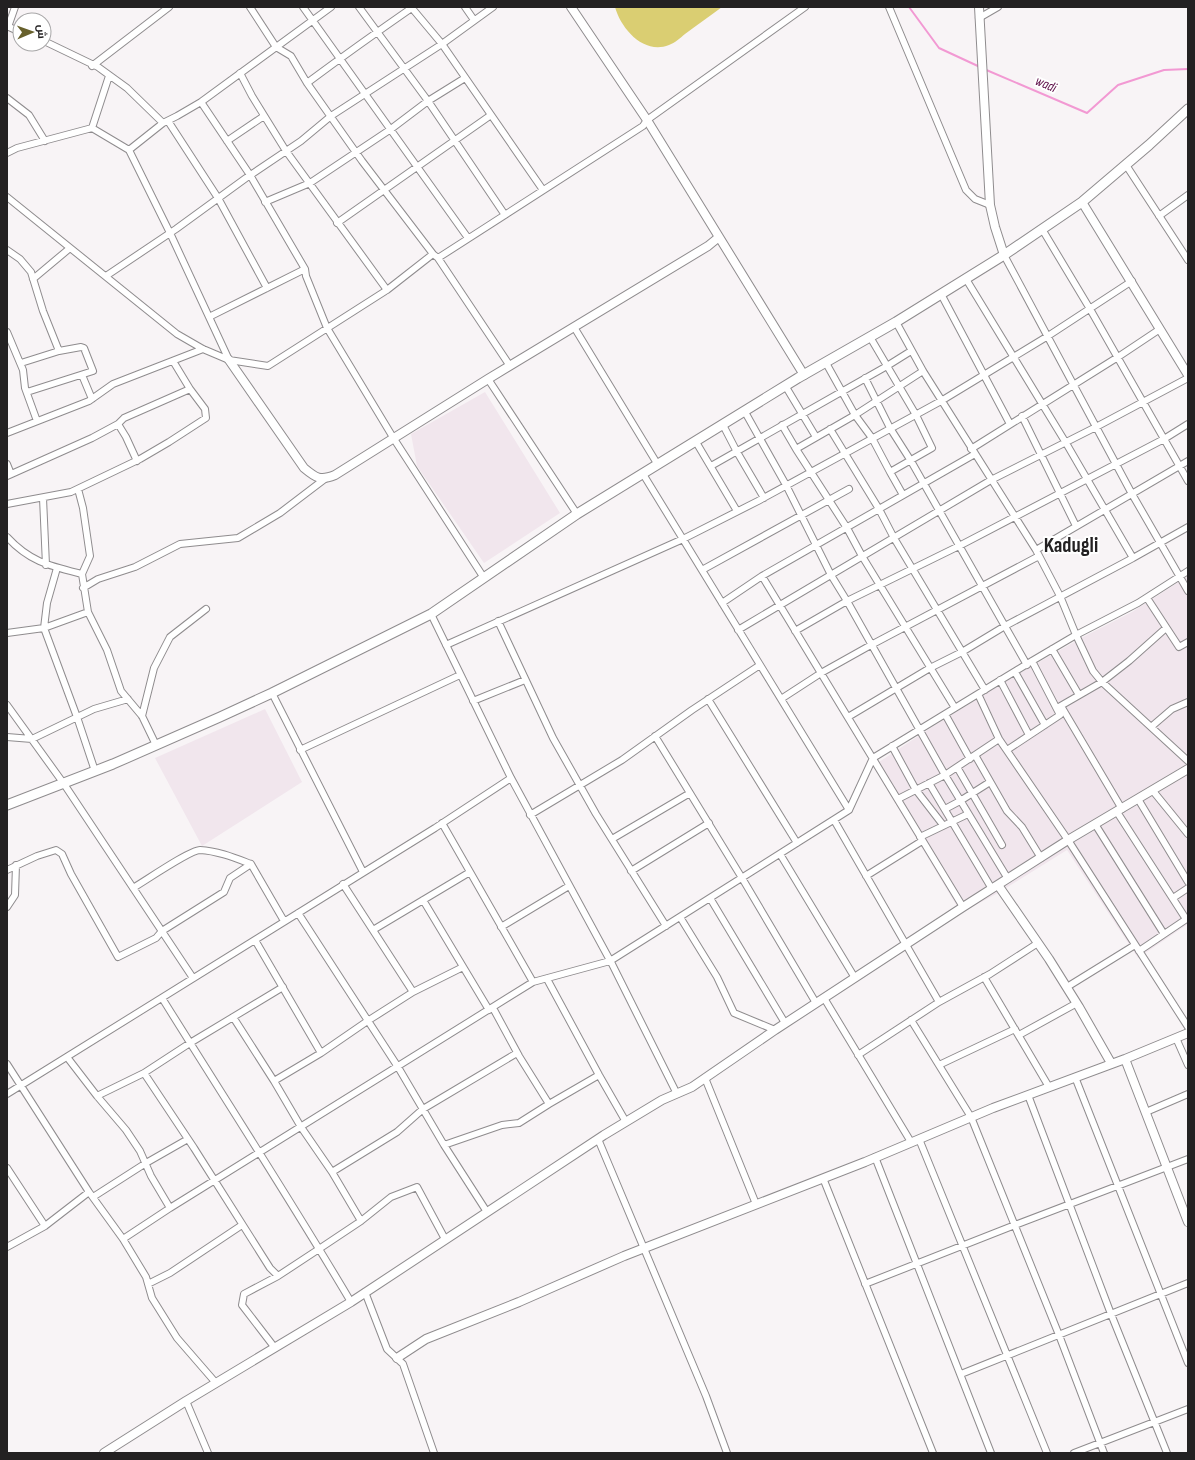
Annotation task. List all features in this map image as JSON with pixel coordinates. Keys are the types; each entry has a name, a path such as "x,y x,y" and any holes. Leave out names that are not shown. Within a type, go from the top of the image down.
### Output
{"main road":[{"path":"7,805 95,771 272,693 431,614 577,514 804,375 896,322 1004,255 1082,202 1149,146 1188,109"}],"street":[{"path":"8,27 15,7"},
{"path":"92,66 169,7"},
{"path":"250,7 276,47 291,56 307,83 362,161 435,256 510,366"},
{"path":"303,7 468,238"},
{"path":"129,150 165,122 201,102 331,7"},
{"path":"359,7 428,101 505,215"},
{"path":"307,83 412,7 442,44 543,190"},
{"path":"466,7 474,20"},
{"path":"106,276 286,151 331,116 442,44 493,7"},
{"path":"571,7 647,120 804,375"},
{"path":"7,197 177,334 203,350 229,360 268,366 387,290 435,256 505,215 643,126 647,120 805,7"},
{"path":"889,7 966,190 975,199 990,205"},
{"path":"979,7 990,205 995,228 1004,255 1132,494 1188,591"},
{"path":"979,18 998,7"},
{"path":"52,45 92,66 98,67 127,88 165,122 218,198 267,288"},
{"path":"240,73 252,96 286,151 387,290"},
{"path":"92,128 109,76"},
{"path":"265,202 310,184 391,129 428,101 465,78"},
{"path":"7,98 29,115 45,141"},
{"path":"201,102 250,175 305,269 306,276 327,328 394,439 484,578"},
{"path":"338,223 384,189 418,167 491,115"},
{"path":"227,141 264,116"},
{"path":"7,153 18,148 92,128 129,150 170,233 229,360 304,468 315,477 326,478"},
{"path":"1126,165 1188,260"},
{"path":"1159,216 1188,195"},
{"path":"738,630 991,480 1066,443 1143,402 1187,372 1082,202"},
{"path":"1042,229 1090,308 1188,481"},
{"path":"83,588 98,579 135,567 180,544 238,538 280,513 326,478 335,475 394,439 488,379 708,246 719,237"},
{"path":"34,279 70,248"},
{"path":"7,250 20,259 31,272 43,311 59,351"},
{"path":"209,317 305,269"},
{"path":"966,279 1066,443 1133,558"},
{"path":"446,645 684,539 764,498 941,401 1048,336 1132,282"},
{"path":"941,294 985,374 1010,424"},
{"path":"896,322 911,351 941,401 1037,553 1060,596 1076,636 1093,671 1102,682 1188,761"},
{"path":"574,327 658,465"},
{"path":"722,603 762,576 923,484 1022,416 1118,357 1160,329"},
{"path":"7,332 24,370 25,388 37,421"},
{"path":"870,337 916,414 932,448 911,462 890,472"},
{"path":"20,363 59,351 81,347 84,348 93,371 27,392"},
{"path":"7,433 92,399 112,384 203,350"},
{"path":"711,466 911,351"},
{"path":"7,504 43,498 78,489 170,442 206,418 205,408 190,389 173,361"},
{"path":"826,363 855,415 872,438 903,495"},
{"path":"796,449 855,415 923,371"},
{"path":"82,374 92,399"},
{"path":"865,378 890,428 1005,626 1059,707 1119,810 1187,919 1139,951"},
{"path":"488,379 577,514"},
{"path":"786,387 816,437"},
{"path":"7,464 9,475 92,438 118,424 124,418 190,389"},
{"path":"744,412 786,486 831,575 960,801 1008,879"},
{"path":"1022,416 1076,526"},
{"path":"118,424 137,460"},
{"path":"795,631 847,601 913,570 1164,439 1188,424"},
{"path":"723,425 764,498"},
{"path":"782,425 828,501 847,528 862,556 955,708"},
{"path":"830,429 879,509 894,538 985,690"},
{"path":"696,442 737,511"},
{"path":"781,699 821,673 905,626 938,610 1037,553 1076,526 1188,461"},
{"path":"643,474 849,810"},
{"path":"78,489 84,508 90,556 82,574 88,612 107,650 121,691 142,716 156,745"},
{"path":"702,570 849,489"},
{"path":"43,498 46,565"},
{"path":"848,717 930,668 962,652 1005,626 1188,527"},
{"path":"7,537 18,549 46,565 82,574"},
{"path":"58,568 47,603 44,628 95,771"},
{"path":"123,1239 170,1208 533,982 610,961 666,926 849,810 873,758 1052,649 1147,598 1188,571"},
{"path":"762,576 962,907"},
{"path":"1147,598 1179,647 1188,642"},
{"path":"142,716 154,668 170,637 206,609"},
{"path":"7,633 44,628 88,612"},
{"path":"431,614 511,778 610,961 677,1094"},
{"path":"498,621 553,738 581,785 596,814 666,926"},
{"path":"1059,707 1102,682 1130,661 1166,628"},
{"path":"1052,649 1079,695"},
{"path":"530,815 622,760 708,699 760,665"},
{"path":"1014,672 1045,725"},
{"path":"300,750 460,675"},
{"path":"473,701 525,680"},
{"path":"1000,680 1030,735"},
{"path":"272,693 363,872"},
{"path":"978,694 999,739 1068,840 1188,1027"},
{"path":"7,737 32,739 94,709 128,699"},
{"path":"708,699 797,843"},
{"path":"1151,727 1172,709 1188,702"},
{"path":"7,705 64,784 193,978"},
{"path":"1007,750 1060,715 1059,707"},
{"path":"945,714 970,759"},
{"path":"655,736 709,823 816,1003"},
{"path":"898,799 945,775 999,739"},
{"path":"892,746 916,790 943,825"},
{"path":"976,755 1007,811 1022,827 1041,858"},
{"path":"957,767 1002,845"},
{"path":"104,1453 186,1401 351,1302 598,1139 662,1100 692,1087 785,1023 962,907 1068,840 1188,769"},
{"path":"7,1094 442,823 511,778"},
{"path":"945,809 990,782"},
{"path":"929,783 952,822 995,887 1038,943 1067,987 1111,1063"},
{"path":"1153,791 1188,834"},
{"path":"612,839 690,793"},
{"path":"1138,799 1188,882"},
{"path":"866,876 943,825 968,814"},
{"path":"834,820 939,1002"},
{"path":"442,823 533,982"},
{"path":"632,871 709,823"},
{"path":"1095,824 1164,934"},
{"path":"7,870 37,856 56,850 62,854 71,874 118,957 156,938 162,931 224,892 230,878 251,864"},
{"path":"133,888 171,864 199,850 220,853 251,864 284,921"},
{"path":"780,854 855,978"},
{"path":"7,907 15,895 16,866"},
{"path":"373,930 470,872"},
{"path":"344,884 412,992"},
{"path":"501,927 569,886"},
{"path":"1173,898 1188,888"},
{"path":"710,898 785,1023"},
{"path":"423,900 549,1104"},
{"path":"298,913 369,1020 444,1145 487,1212"},
{"path":"680,917 717,977 734,1013 775,1030"},
{"path":"255,940 321,1053"},
{"path":"858,1055 939,1002 984,977 1038,943"},
{"path":"1067,987 1135,945"},
{"path":"274,1081 321,1053 412,992 463,967"},
{"path":"984,977 1049,1087"},
{"path":"547,979 626,1122"},
{"path":"97,1096 144,1073 190,1043 283,987"},
{"path":"162,998 351,1302"},
{"path":"824,998 911,1142"},
{"path":"1018,1035 1077,1003"},
{"path":"233,1017 274,1081 301,1127 332,1172 361,1221"},
{"path":"911,1020 971,1117 1059,1335 1104,1453"},
{"path":"939,1065 1015,1029"},
{"path":"397,1358 426,1339 519,1302 644,1248 823,1178 971,1117 1125,1059 1188,1033"},
{"path":"1176,1038 1188,1065"},
{"path":"332,1172 397,1132 423,1109 517,1053"},
{"path":"67,1057 126,1130 146,1163 151,1176 170,1208"},
{"path":"1125,1059 1188,1222"},
{"path":"7,1064 22,1085 91,1195 123,1239 146,1277 152,1298 177,1338 216,1383"},
{"path":"144,1073 270,1268 278,1276"},
{"path":"444,1145 502,1125 519,1123 599,1075"},
{"path":"1075,1077 1188,1363"},
{"path":"705,1078 756,1204"},
{"path":"1146,1112 1188,1094"},
{"path":"1028,1095 1111,1314 1167,1453"},
{"path":"7,1247 45,1226 91,1195 188,1139"},
{"path":"598,1139 706,1396 727,1453"},
{"path":"919,1139 1047,1453"},
{"path":"875,1157 991,1453"},
{"path":"865,1284 1188,1159"},
{"path":"7,1168 45,1226"},
{"path":"823,1178 933,1453"},
{"path":"275,1348 242,1305 244,1294 278,1276 319,1249 361,1221 391,1197 417,1187 445,1239"},
{"path":"148,1284 170,1273 242,1225"},
{"path":"961,1374 1188,1282"},
{"path":"365,1292 387,1349 403,1364 434,1453"},
{"path":"186,1401 208,1453"},
{"path":"1074,1453 1188,1409"}],"shaded area":[{"path":"615,7 722,7 675,42 660,47 651,46 635,38 622,24"},
{"path":"485,392 560,513 484,563 417,466 411,434"},
{"path":"1188,576 1188,924 1138,958 1067,850 998,893 961,913 873,766 1006,681 1083,637 1132,612"},
{"path":"265,709 302,782 202,846 155,758"}],"waterway":[{"name":"wadi","path":"909,7 939,48 980,67"},
{"name":"wadi","path":"984,69 1087,113 1118,85 1164,70 1188,69"}],"district":[{"name":"Kadugli","path":"1071,545"}]}
